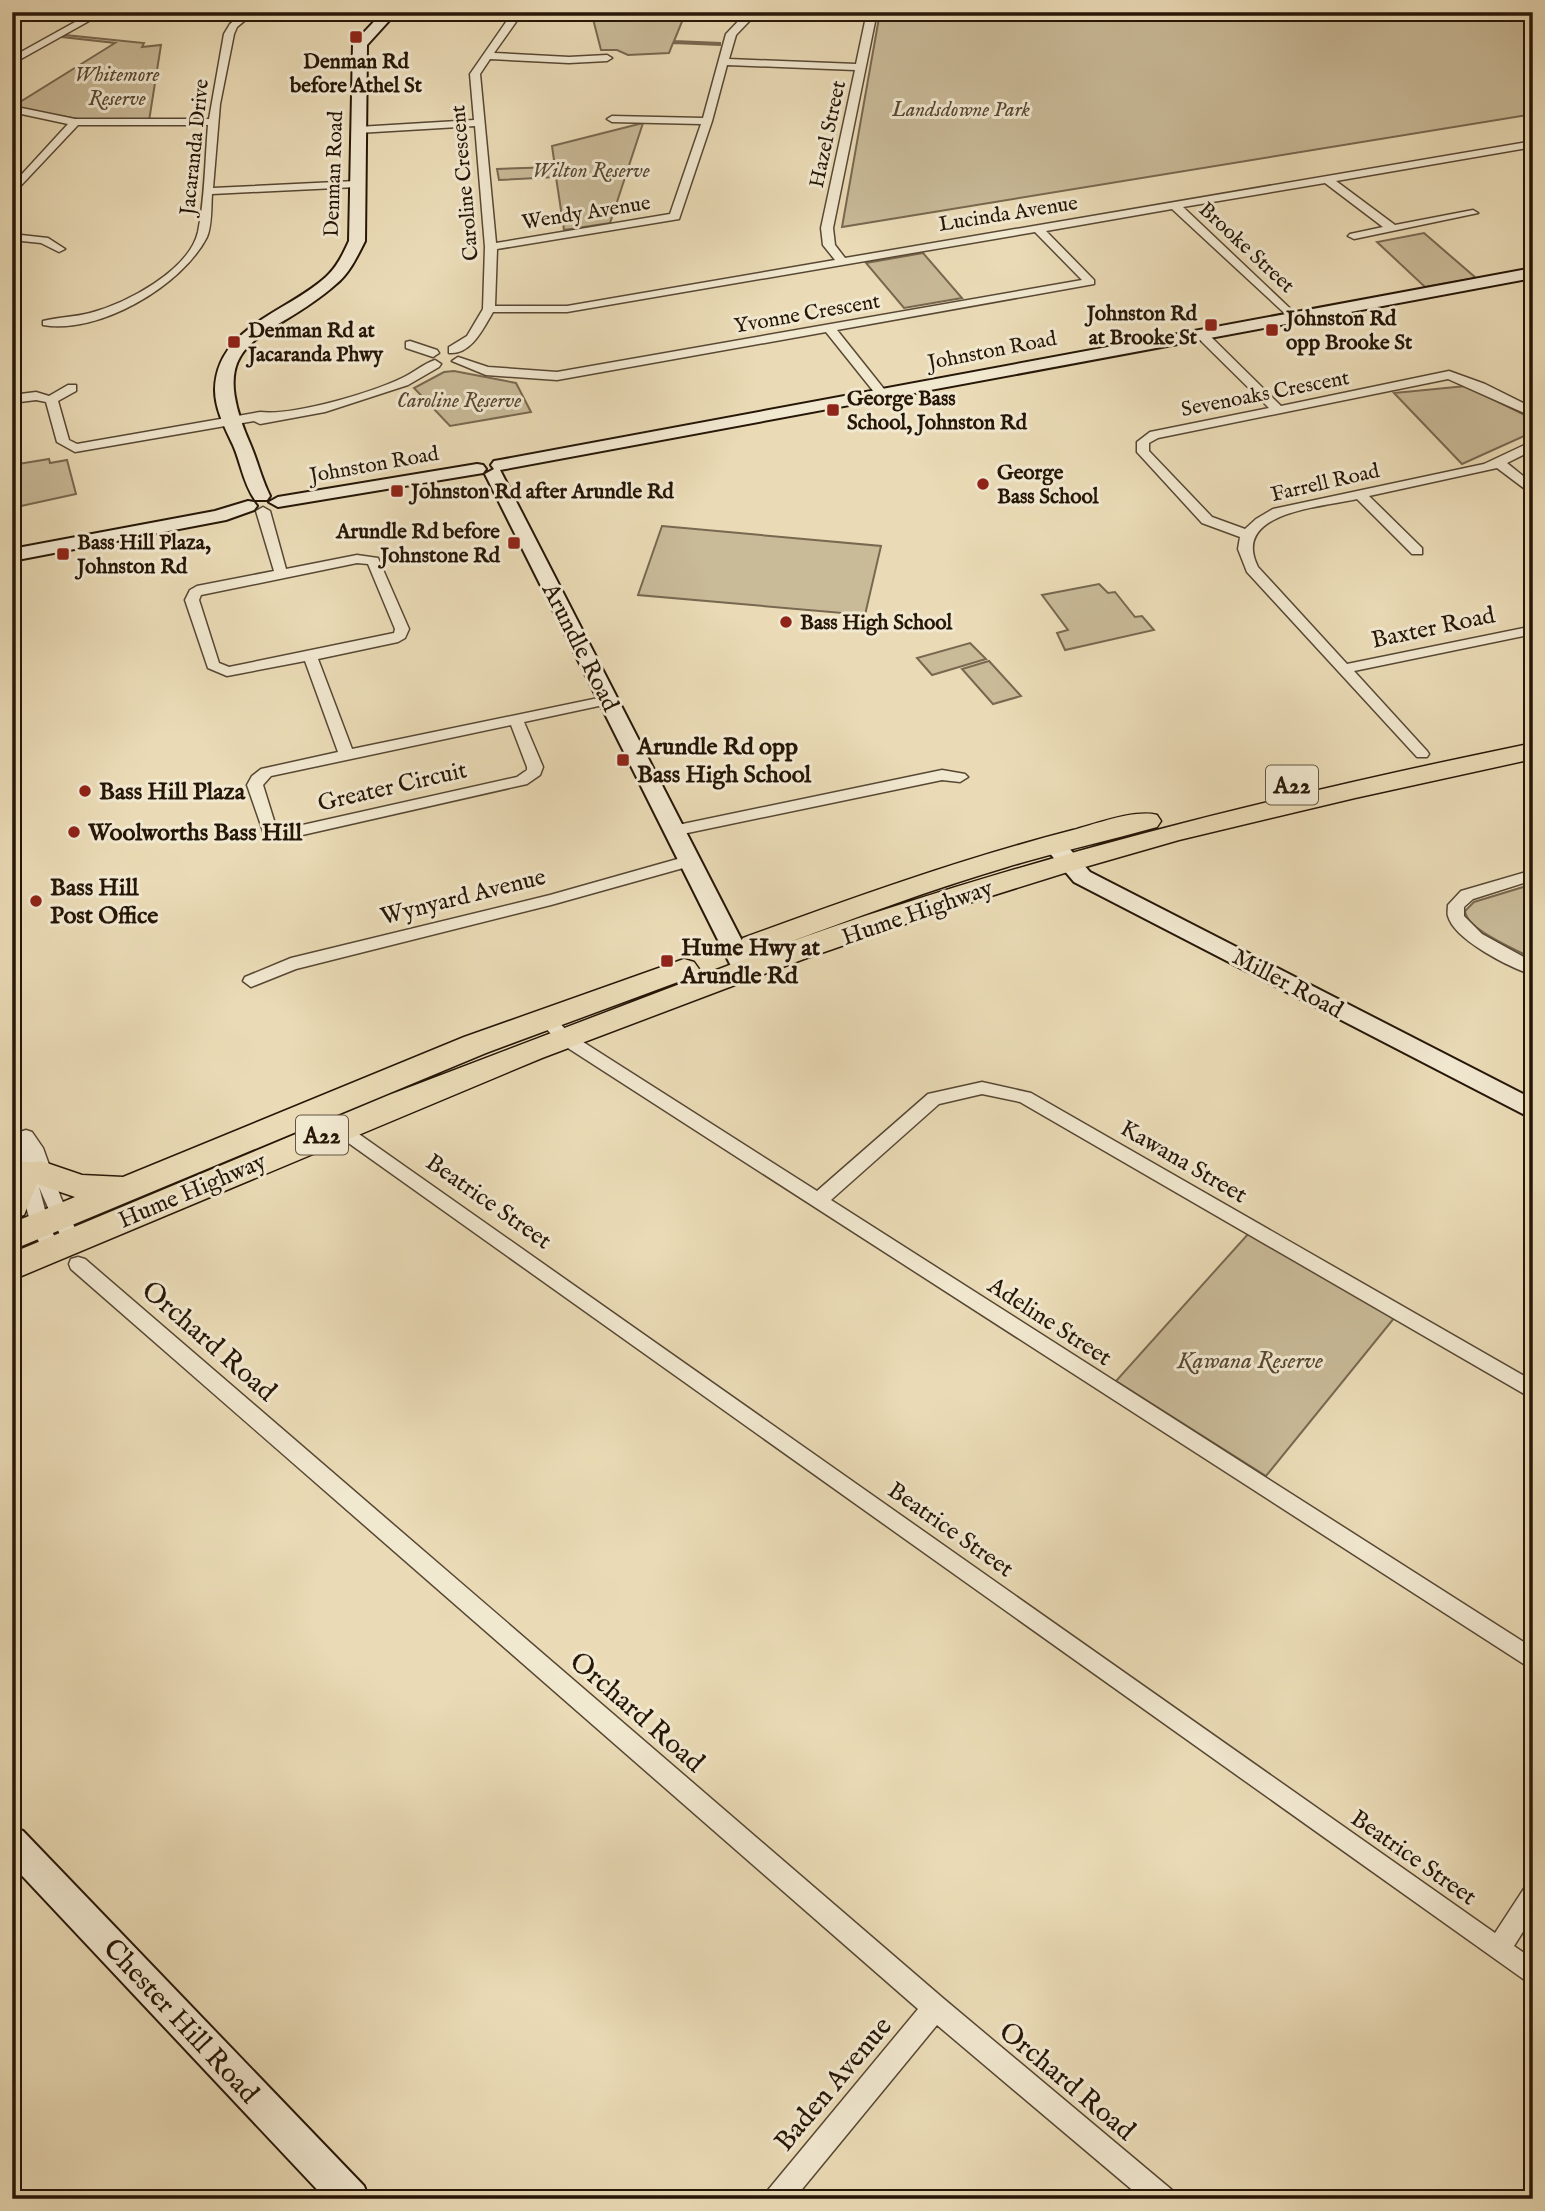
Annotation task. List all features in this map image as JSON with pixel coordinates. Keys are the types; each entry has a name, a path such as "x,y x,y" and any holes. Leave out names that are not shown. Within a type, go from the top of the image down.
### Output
{"highway":[{"name":"Hume Highway","path":"12,1267 130,1188 554,1027 740,961 1060,853 1422,754 1533,731"},
{"name":"Hume Highway","path":"1060,853 1533,751"},
{"name":"Hume Highway","path":"53,1239 339,1127 554,1027"},
{"path":"12,1206 33,1173 81,1187 130,1188"}],"street":[{"path":"12,61 100,12"},
{"name":"Jacaranda Drive","path":"47,323 92,317 142,295 172,276 186,262 204,234 212,122 229,34 233,26 250,12"},
{"name":"Denman Road","path":"262,504 223,388 231,360 247,339 265,323 322,288 341,270 357,241 360,44 391,12"},
{"name":"Caroline Crescent","path":"489,309 491,247 474,79 486,56 518,12"},
{"name":"Wendy Avenue","path":"491,247 675,217 708,121 731,34 753,12"},
{"name":"Hazel Street","path":"841,260 829,245 826,234 872,12"},
{"path":"486,56 569,61 607,58"},
{"path":"723,62 861,67"},
{"path":"12,109 75,122 212,122"},
{"path":"612,119 708,121"},
{"path":"12,192 75,122"},
{"path":"358,130 478,123"},
{"name":"Lucinda Avenue","path":"489,309 566,309 841,260 1530,147"},
{"path":"1327,179 1393,229"},
{"path":"209,191 356,184"},
{"name":"Brooke Street","path":"1174,205 1293,317"},
{"path":"1353,236 1473,213"},
{"name":"Yvonne Crescent","path":"455,356 486,371 557,376 1090,282 1038,229"},
{"path":"12,237 44,240 59,249"},
{"name":"Johnston Road","path":"12,555 219,516 262,504 491,470 1533,273"},
{"path":"410,345 446,365 471,338 489,309"},
{"path":"830,329 882,394"},
{"path":"1201,334 1279,411"},
{"path":"51,400 63,442 75,449 234,426 325,408 404,382 434,358"},
{"name":"Sevenoaks Crescent","path":"1248,535 1218,526 1202,516 1143,452 1142,446 1154,435 1449,375 1481,387 1533,413"},
{"path":"12,399 36,396 51,400 72,388"},
{"name":"Farrell Road","path":"1248,535 1256,523 1279,512 1477,470 1499,463 1533,445"},
{"path":"1499,463 1533,491"},
{"name":"Arundle Road","path":"491,470 740,961"},
{"path":"1360,495 1417,551"},
{"path":"262,504 281,573"},
{"path":"1248,535 1244,554 1252,569 1422,754"},
{"path":"357,559 373,561 402,629 400,635 393,639 310,656 227,672 213,666 192,600 195,593 202,589 357,559"},
{"name":"Baxter Road","path":"1343,669 1533,630"},
{"path":"310,656 346,754"},
{"name":"Greater Circuit","path":"516,720 535,767 535,772 522,780 298,831 277,833 269,830 255,785 257,779 266,772 608,700"},
{"path":"673,831 942,775 960,777"},
{"name":"Miller Road","path":"1060,853 1082,877 1533,1111"},
{"name":"Wynyard Avenue","path":"251,981 291,964 551,900 688,861"},
{"path":"1533,875 1466,895 1457,901 1453,909 1455,918 1473,935 1533,969"},
{"name":"Adeline Street","path":"554,1027 817,1201 1533,1660"},
{"name":"Kawana Street","path":"817,1201 934,1098 982,1088 1025,1097 1533,1391"},
{"name":"Beatrice Street","path":"339,1127 1533,1973"},
{"path":"33,1173 53,1239"},
{"name":"Orchard Road","path":"53,1239 935,2008 1163,2199"},
{"name":"Chester Hill Road","path":"12,1842 351,2199"},
{"path":"1498,1949 1533,1895"},
{"name":"Baden Avenue","path":"777,2199 935,2008"}],"green space":[{"path":"614,12 686,12 674,41 720,45 673,43 669,53 628,55 617,50 601,50 593,19"},
{"name":"Landsdowne Park","path":"880,12 1533,12 1533,114 842,227"},
{"name":"Whitemore Reserve","path":"65,35 144,43 142,47 161,45 149,121 78,119 12,107 115,43 62,37"},
{"name":"Wilton Reserve","path":"643,123 610,223 564,230 556,177 499,180 497,169 555,167 552,146"},
{"path":"1424,233 1476,278 1425,287 1377,242"},
{"path":"923,253 962,298 904,308 866,263"},
{"name":"Caroline Reserve","path":"454,371 516,383 531,412 450,426 414,388 444,372"},
{"path":"1466,386 1533,419 1533,432 1462,464 1394,393"},
{"path":"49,459 50,463 67,460 76,494 12,508 12,465"},
{"path":"662,526 881,546 865,615 638,595"},
{"path":"1099,584 1108,593 1115,592 1135,617 1142,616 1154,630 1065,650 1057,633 1068,630 1042,595"},
{"path":"970,643 986,659 932,675 917,658"},
{"path":"989,661 1021,696 993,704 962,669"},
{"path":"1533,884 1533,959 1483,932 1468,918 1465,911 1474,902"},
{"name":"Kawana Reserve","path":"1249,1233 1395,1317 1266,1476 1116,1381"}],"place":[{"name":"Denman Rd before Athel St","path":"356,37"},
{"name":"Johnston Rd at Brooke St","path":"1211,325"},
{"name":"Johnston Rd opp Brooke St","path":"1272,330"},
{"name":"Denman Rd at Jacaranda Phwy","path":"234,342"},
{"name":"George Bass School, Johnston Rd","path":"833,410"},
{"name":"George Bass School","path":"983,484"},
{"name":"Johnston Rd after Arundle Rd","path":"397,491"},
{"name":"Arundle Rd before Johnstone Rd","path":"514,543"},
{"name":"Bass Hill Plaza, Johnston Rd","path":"63,554"},
{"name":"Bass High School","path":"786,622"},
{"name":"Arundle Rd opp Bass High School","path":"623,760"},
{"name":"Bass Hill Plaza","path":"85,791"},
{"name":"Woolworths Bass Hill","path":"74,832"},
{"name":"Bass Hill Post Office","path":"36,901"},
{"name":"Hume Hwy at Arundle Rd","path":"667,961"}]}
